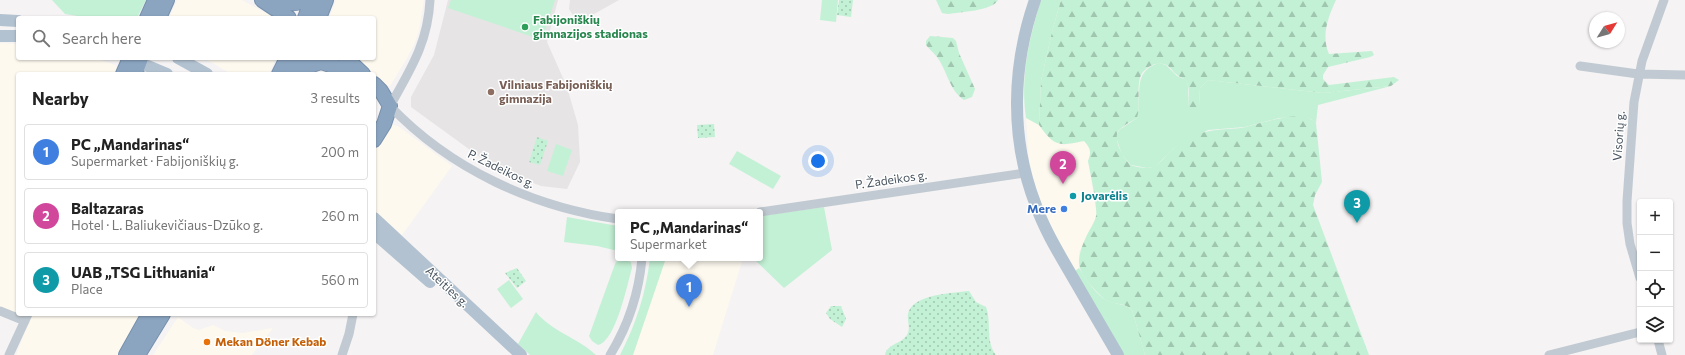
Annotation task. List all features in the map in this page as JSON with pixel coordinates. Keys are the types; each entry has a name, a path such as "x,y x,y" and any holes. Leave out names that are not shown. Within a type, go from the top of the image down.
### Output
{"highway":[{"path":"148,16 155,0"},
{"path":"160,16 167,0"},
{"path":"262,0 286,16"},
{"path":"282,0 291,4 296,4 303,0"},
{"path":"306,16 312,0"},
{"path":"320,16 326,0"},
{"path":"327,16 330,0"},
{"path":"280,72 285,60"},
{"path":"295,72 300,60"},
{"path":"348,60 362,72"},
{"path":"125,72 134,61"},
{"path":"303,72 312,65 321,62 339,68 344,72"},
{"path":"376,86 381,91 390,106 384,124 376,137"},
{"path":"376,99 390,106"},
{"path":"376,124 390,106"},
{"path":"126,355 148,316"},
{"path":"138,355 162,316"}],"main road":[{"path":"1035,0 1021,52 1017,90 1017,125 1025,173 1035,204 1052,242 1118,355"},
{"path":"0,20 16,21"},
{"path":"0,36 16,36"},
{"path":"182,60 203,72"},
{"path":"134,61 162,72"},
{"name":"Ateities g.","path":"376,220 521,355"},
{"name":"Ateities g.","path":"376,235 459,308 509,355"}],"street":[{"path":"390,106 420,50 426,31 430,0"},
{"name":"Visorių g.","path":"1638,271 1630,244 1627,223 1630,151 1638,74 1664,0"},
{"path":"1580,66 1638,74 1685,75"},
{"name":"P. Žadeikos g.","path":"390,106 400,117 435,146 486,178 537,200 615,219"},
{"name":"P. Žadeikos g.","path":"763,212 1025,173"},
{"path":"610,355 633,304 639,283 642,261"},
{"path":"0,311 16,315"},
{"path":"342,355 349,334 353,316"},
{"path":"9,355 26,318"},
{"path":"1549,355 1637,333"},
{"path":"1659,343 1662,355"}],"shaded area":[{"path":"177,0 242,0 271,16 170,16"},
{"path":"336,0 424,0 419,31 414,45 390,86 386,88 376,80 376,72 366,72 353,60 376,60 376,16 330,16"},
{"name":"Vilniaus Fabijoniškių gimnazija","path":"448,0 558,0 547,42 567,87 578,125 580,162 567,189 541,186 495,168 411,107 411,97 434,55"},
{"path":"570,0 619,0 578,23 569,9"},
{"path":"0,43 16,44 16,60 101,60 115,65 120,72 16,72 16,312 0,307"},
{"path":"207,60 275,60 270,72 228,72"},
{"path":"1026,118 1039,125 1047,136 1063,145 1084,141 1090,148 1091,153 1088,161 1097,215 1079,252 1079,268 1075,271 1045,215 1033,178 1029,163"},
{"path":"393,125 398,126 452,166 402,235 376,212 376,144 389,127"},
{"path":"665,261 742,261 713,355 633,355"},
{"path":"31,316 143,316 119,355 16,355"},
{"path":"178,317 193,328 199,330 213,325 225,331 243,333 273,328 252,355 153,355"}],"green space":[{"path":"52,0 146,0 138,16 78,16 65,14"},
{"name":"Fabijoniškių gimnazijos stadionas","path":"451,0 555,0 542,40 448,8"},
{"path":"822,0 838,0 836,22 820,20"},
{"path":"839,0 853,0 851,17 837,15"},
{"path":"936,0 998,0 995,4 983,9 948,14 942,13"},
{"path":"1041,0 1061,0 1041,81 1039,125 1026,118 1024,88 1029,44"},
{"path":"1061,0 1336,0 1326,27 1326,40 1329,54 1372,51 1374,55 1328,67 1323,75 1323,79 1329,85 1394,77 1399,80 1391,86 1323,93 1208,80 1200,88 1199,106 1194,111 1189,109 1189,91 1186,81 1168,66 1164,64 1157,64 1146,69 1141,75 1137,118 1119,130 1117,138 1119,148 1131,165 1148,168 1159,163 1180,144 1204,132 1246,127 1272,120 1293,117 1310,119 1316,123 1322,182 1315,195 1313,205 1369,355 1145,355 1132,310 1125,305 1105,300 1088,282 1080,269 1079,262 1082,246 1095,221 1096,216 1094,190 1088,161 1090,155 1089,148 1084,141 1063,144 1053,141 1039,125 1041,81"},
{"path":"930,36 953,38 956,41 959,53 975,89 972,97 964,100 955,91 940,62 926,45 926,41"},
{"path":"1159,63 1166,65 1177,76 1186,80 1188,86 1189,109 1199,106 1200,88 1208,80 1323,93 1391,86 1318,105 1316,123 1311,119 1301,117 1279,118 1245,127 1208,130 1174,148 1155,167 1147,168 1131,165 1122,155 1116,137 1119,130 1137,118 1141,78 1150,67"},
{"path":"714,124 715,137 698,138 697,125"},
{"path":"537,137 548,141 540,165 529,162"},
{"path":"556,144 572,150 563,176 547,171"},
{"path":"737,151 781,176 773,189 729,164"},
{"path":"824,207 832,250 784,288 756,261 763,261 763,216"},
{"path":"567,217 615,225 615,250 597,246 564,242"},
{"path":"617,261 629,261 631,262 632,268 624,299 615,323 610,334 598,345 592,341 589,336"},
{"path":"650,261 665,261 633,355 620,355 640,308"},
{"path":"517,268 526,281 517,288 505,273"},
{"path":"1079,268 1104,299 1127,306 1132,310 1145,355 1124,355 1075,271"},
{"path":"509,280 523,299 511,308 497,289"},
{"path":"969,291 976,302 986,307 989,319 991,344 996,355 885,355 888,348 907,335 909,330 908,314 911,307 917,302 934,296"},
{"path":"831,306 841,306 846,319 842,327 830,319 826,313"},
{"path":"536,312 542,319 596,355 530,355 518,344"}],"place":[{"name":"Fabijoniškių gimnazijos stadionas","path":"525,27"},
{"name":"Vilniaus Fabijoniškių gimnazija","path":"491,92"},
{"name":"Baltazaras","path":"1063,184"},
{"name":"Jovarėlis","path":"1073,196"},
{"name":"Mere","path":"1064,209"},
{"name":"UAB „TSG Lithuania“","path":"1357,223"},
{"name":"PC „Mandarinas“","path":"689,307"},
{"name":"Mekan Döner Kebab","path":"207,342"}]}
